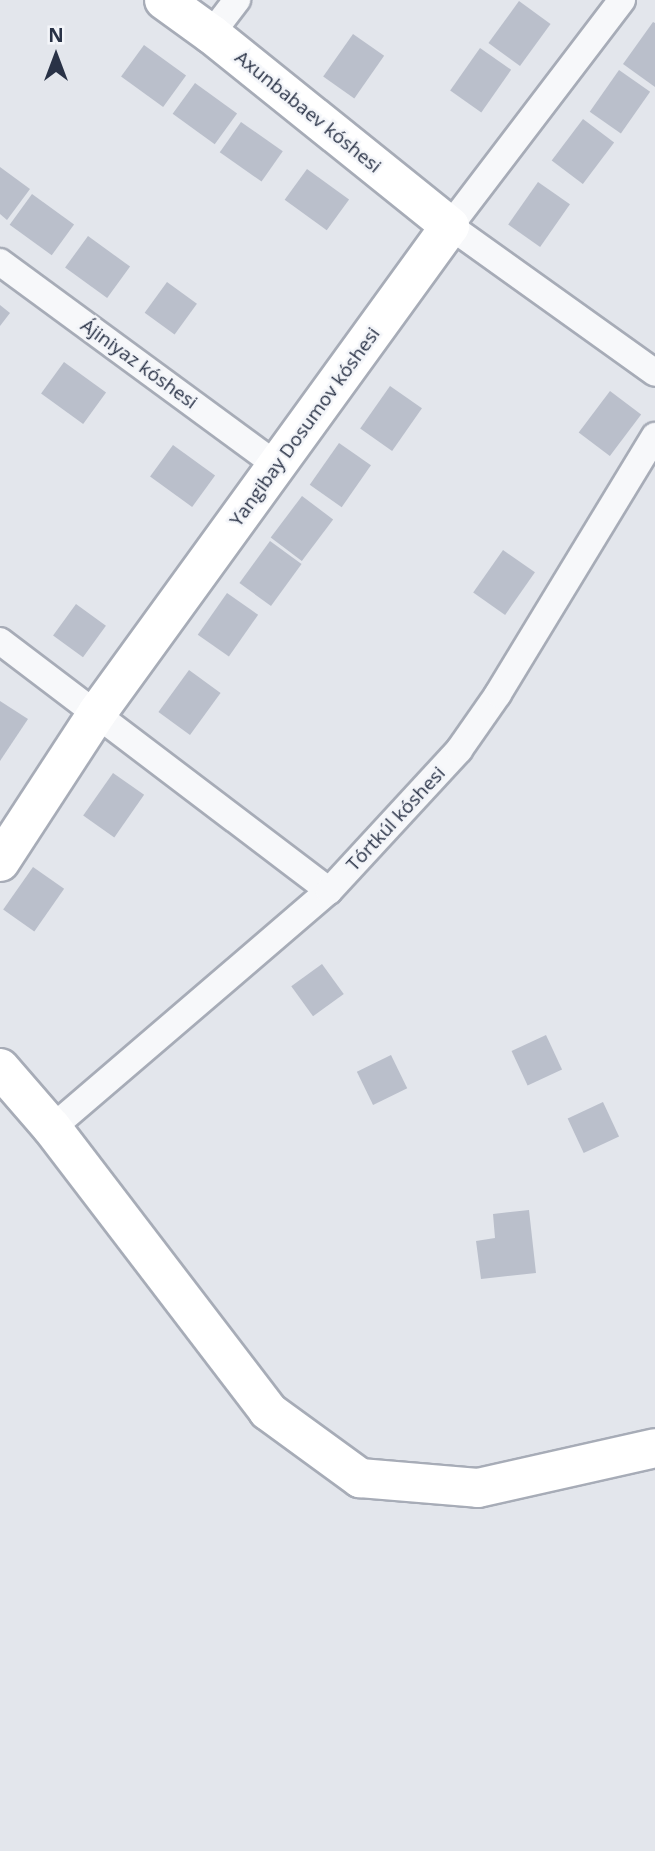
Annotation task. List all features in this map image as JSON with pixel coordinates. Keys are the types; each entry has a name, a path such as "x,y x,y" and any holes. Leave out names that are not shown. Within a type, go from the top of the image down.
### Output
{"street":[{"name":"Axunbabaev kóshesi","path":"164,0 211,34 450,226"},
{"path":"211,34 237,0"},
{"name":"Yangibay Dosumov kóshesi","path":"0,862 97,713 450,226 622,0"},
{"path":"450,226 655,373"},
{"name":"Ájiniyaz kóshesi","path":"0,262 278,466"},
{"name":"Tórtkúl kóshesi","path":"52,1128 329,891 459,750 498,694 655,436"},
{"path":"0,642 329,891"},
{"path":"0,1069 52,1128 268,1411 360,1478 478,1488 655,1448"}],"building":[{"path":"519,1 551,24 520,66 488,43"},
{"path":"653,22 655,23 655,87 623,64"},
{"path":"353,34 384,56 354,98 323,77"},
{"path":"144,45 186,76 163,107 121,77"},
{"path":"480,48 511,70 481,112 450,91"},
{"path":"619,70 650,92 621,134 590,112"},
{"path":"195,83 237,114 215,144 173,114"},
{"path":"583,119 614,142 583,184 552,161"},
{"path":"241,122 283,151 262,182 220,152"},
{"path":"0,167 30,189 7,220 0,214"},
{"path":"307,169 349,200 327,230 285,200"},
{"path":"538,182 570,204 540,247 508,225"},
{"path":"32,194 74,225 52,255 10,225"},
{"path":"88,236 130,267 107,298 65,268"},
{"path":"167,282 197,304 175,334 145,313"},
{"path":"0,305 10,313 0,326"},
{"path":"64,362 106,393 83,424 41,394"},
{"path":"390,386 422,408 392,451 360,429"},
{"path":"610,391 641,414 610,456 579,433"},
{"path":"339,443 371,465 342,507 310,485"},
{"path":"173,445 215,476 192,507 150,477"},
{"path":"302,496 333,519 302,561 271,538"},
{"path":"270,541 302,564 271,606 239,583"},
{"path":"503,550 535,572 505,615 473,593"},
{"path":"227,593 258,615 229,657 198,635"},
{"path":"76,604 106,626 83,657 53,636"},
{"path":"189,670 221,693 190,735 158,712"},
{"path":"0,701 28,719 0,761"},
{"path":"113,773 144,795 114,837 83,816"},
{"path":"33,867 64,889 34,931 3,910"},
{"path":"322,964 344,994 313,1016 291,986"},
{"path":"546,1035 562,1069 528,1085 512,1051"},
{"path":"391,1055 407,1088 373,1105 357,1072"},
{"path":"603,1102 619,1136 584,1153 568,1118"},
{"path":"529,1210 536,1273 481,1279 476,1241 495,1238 493,1214"}]}
